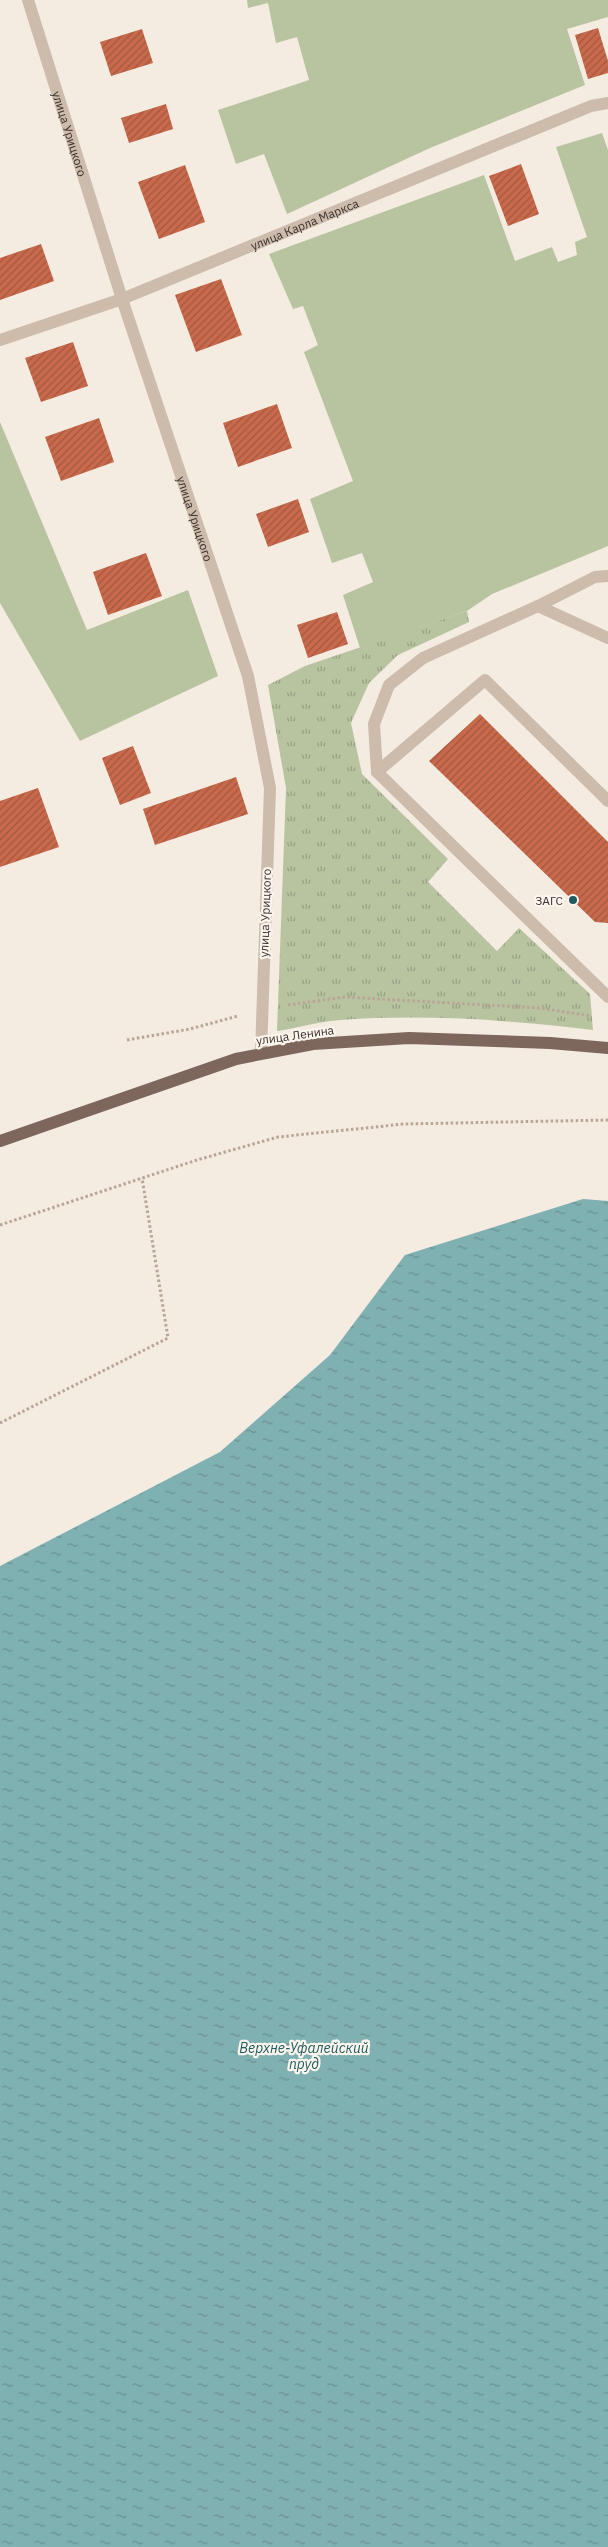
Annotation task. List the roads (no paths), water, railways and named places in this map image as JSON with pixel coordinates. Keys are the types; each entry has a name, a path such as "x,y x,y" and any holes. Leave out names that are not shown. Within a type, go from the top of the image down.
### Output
{"main road":[{"name":"улица Ленина","path":"0,1141 236,1059 313,1044 409,1038 550,1043 608,1048"}],"street":[{"name":"улица Урицкого","path":"28,0 122,299 250,685 270,788 261,1054"},
{"name":"улица Карла Маркса","path":"0,340 122,299 592,106 608,103"},
{"path":"608,576 595,577 538,606 423,658 389,685 374,724 377,772 608,997"},
{"path":"538,606 608,638"},
{"path":"377,772 485,680 608,801"}],"water":[{"name":"Верхне-Уфалейский пруд","path":"583,1199 608,1201 608,2547 0,2547 0,1566 220,1452 330,1355 405,1255"}],"place":[{"name":"ЗАГС","path":"573,900"}]}
